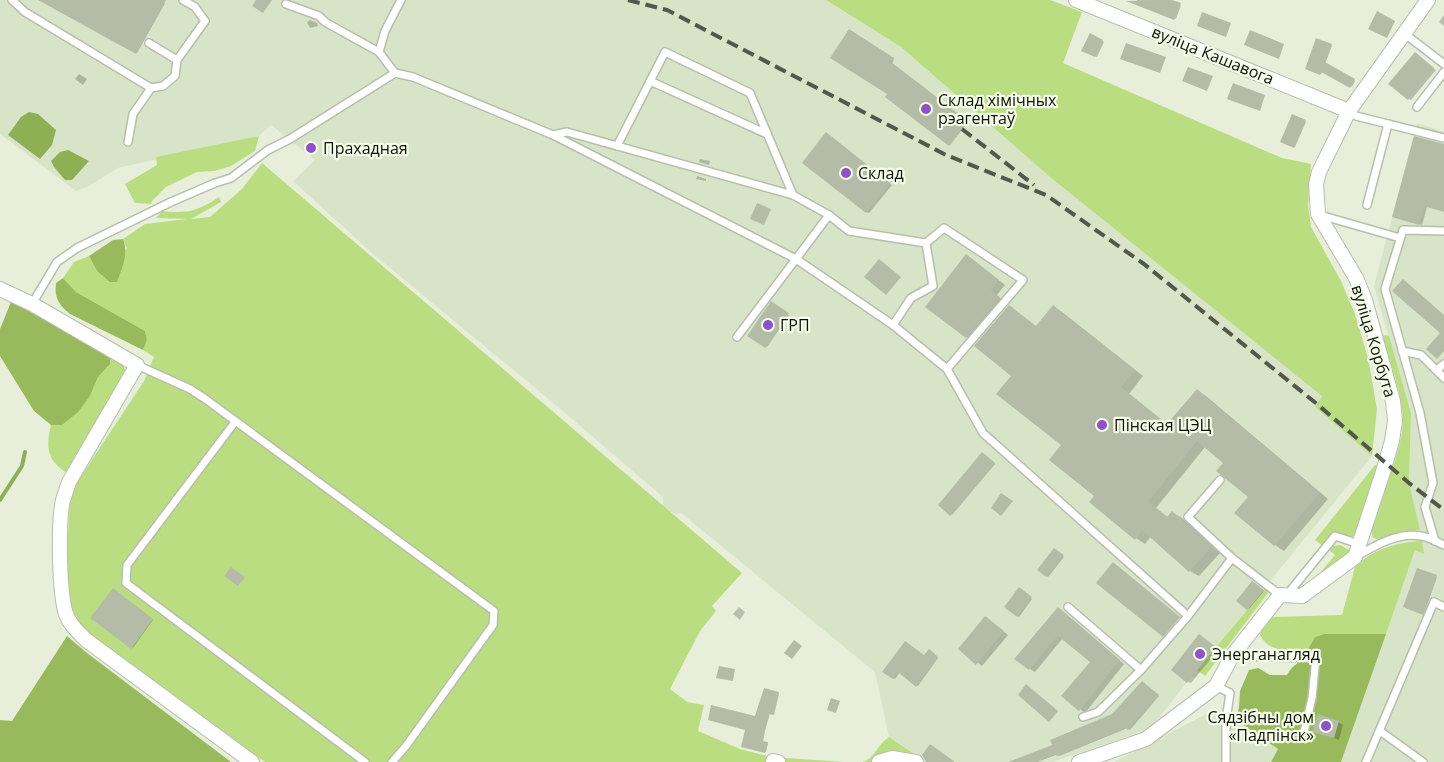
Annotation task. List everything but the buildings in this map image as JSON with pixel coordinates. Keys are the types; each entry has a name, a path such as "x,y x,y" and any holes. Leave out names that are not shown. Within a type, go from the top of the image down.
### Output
{"street":[{"name":"вуліца Кашавога","path":"1076,0 1349,111"},
{"name":"вуліца Корбута","path":"1357,551 1383,472 1395,421 1393,401 1365,300 1356,278 1318,214 1315,196 1319,172 1349,111 1428,0"},
{"path":"0,289 33,304 137,365 69,483 63,500 61,517 62,599 73,627 86,640 252,762"},
{"path":"1079,762 1146,739 1216,686 1232,656 1283,596 1302,596 1357,551"},
{"path":"879,762 892,758 916,762"}],"lane":[{"path":"12,0 25,12 151,88 164,86 175,76 177,60 205,21 195,7 183,0"},
{"path":"379,52 385,31 401,0"},
{"path":"286,4 319,16 325,22 379,52 395,74"},
{"path":"1405,34 1444,64"},
{"path":"149,43 177,60"},
{"path":"617,146 665,52 750,93 793,195"},
{"path":"1417,107 1444,72"},
{"path":"33,304 57,262 77,248 171,202 231,178 268,150 291,139 395,74 413,77 553,135 796,259 893,325 947,369 983,433 1188,616"},
{"path":"650,81 767,134"},
{"path":"129,142 133,114 151,88"},
{"path":"1349,111 1356,116 1444,138"},
{"path":"1367,205 1388,124"},
{"path":"553,135 567,132 793,195 829,215 849,231 926,243 944,228 1023,280 947,369"},
{"path":"1318,214 1400,238"},
{"path":"737,337 829,215"},
{"path":"1435,541 1425,507 1433,483 1420,413 1385,289 1403,230 1444,231"},
{"path":"893,325 911,298 933,286 926,243"},
{"path":"1402,351 1421,355 1444,378"},
{"path":"1437,370 1444,364"},
{"path":"137,365 189,389 494,611 493,625 392,762"},
{"path":"235,422 127,565 126,583 365,762"},
{"path":"1220,480 1188,518 1232,558 1283,596 1335,536 1357,551 1400,537 1421,536 1444,545"},
{"path":"1083,717 1098,712 1141,670 1188,616 1232,558"},
{"path":"1366,762 1434,602 1444,607"},
{"path":"1068,607 1141,670"},
{"path":"1232,656 1316,658 1312,698 1304,732"},
{"path":"1216,686 1230,693 1226,720 1226,762"},
{"path":"1380,731 1423,762"}],"shaded area":[{"name":"Пінская ЦЭЦ","path":"0,0 826,0 901,47 1050,177 1323,396 1315,407 1372,456 1216,647 1198,670 1200,672 1195,678 1192,676 1154,724 1143,731 1053,762 926,762 889,737 875,672 681,513 674,514 663,506 663,497 372,253 293,181 315,160 271,125 259,136 118,168 89,186 76,191 0,134"},
{"path":"826,0 1050,0 1082,12 1063,63 1282,158 1311,164 1308,205 1311,227 1341,281 1355,314 1368,358 1377,409 1372,456 1315,407 1322,396 1050,177 901,47"},
{"path":"29,112 38,114 56,130 52,145 40,159 8,135 21,117"},
{"path":"1417,123 1444,132 1444,762 1341,762 1415,550 1423,553 1409,483 1411,413 1374,286"},
{"path":"259,136 255,151 231,166 215,171 197,172 166,187 151,204 135,203 125,184 157,165 156,157"},
{"path":"68,150 89,161 72,180 65,180 51,161 60,152"},
{"path":"262,163 742,573 712,606 716,611 700,631 670,689 687,702 704,705 698,731 740,749 771,757 845,762 265,762 88,633 76,617 69,588 70,496 144,381 154,357 143,350 147,340 145,331 76,292 63,278 74,262 89,256 97,271 127,249 123,239 145,224 187,219 156,218 162,211 192,210 205,206 219,197 221,202 191,219 210,217 242,189"},
{"path":"123,239 125,256 123,266 117,282 110,282 97,271 89,256 113,240"},
{"path":"63,278 76,292 145,331 147,340 143,350 66,311 58,301 56,293 56,283"},
{"path":"11,302 110,354 110,364 98,377 90,396 78,412 62,425 51,425 34,411 0,356 0,329"},
{"path":"1381,335 1389,336 1411,413 1409,483 1420,530 1401,531 1378,539 1373,538 1370,527 1395,460 1403,421 1398,389"},
{"path":"110,354 121,360 126,372 67,473 55,463 49,452 48,440 51,425 62,425 90,396 98,377 110,364"},
{"path":"1375,465 1379,467 1356,535 1348,537 1335,532 1323,546 1315,540"},
{"path":"1422,541 1424,554 1415,550 1386,634 1324,634 1315,637 1307,651 1280,649 1263,640 1260,634 1267,621 1273,617 1342,615 1355,567 1378,551 1404,543"},
{"path":"1340,545 1349,550 1349,555 1316,578 1335,555 1329,550 1333,546"},
{"path":"1266,587 1268,593 1205,676 1197,670"},
{"path":"1324,634 1386,634 1341,762 1271,762 1278,749 1236,720 1240,691 1249,670 1258,668 1270,675 1287,675 1295,665 1306,661 1307,651 1315,637"},
{"path":"67,636 231,762 0,762 0,720 12,721"},
{"path":"1208,713 1217,719 1236,720 1279,749 1271,762 1114,762"},
{"path":"889,737 920,758 910,762 863,762 870,758"}],"waterway":[{"path":"0,500 22,466 25,452"}],"railway":[{"path":"628,0 667,10 946,155 1046,195 1144,264 1444,510"},
{"path":"962,129 1034,185"}],"place":[{"name":"Склад хімічных рэагентаў","path":"926,109"},
{"name":"Прахадная","path":"311,148"},
{"name":"Склад","path":"846,173"},
{"name":"ГРП","path":"768,325"},
{"name":"Пінская ЦЭЦ","path":"1102,425"},
{"name":"Энерганагляд","path":"1200,654"},
{"name":"Сядзібны дом «Падпінск»","path":"1326,726"}]}
